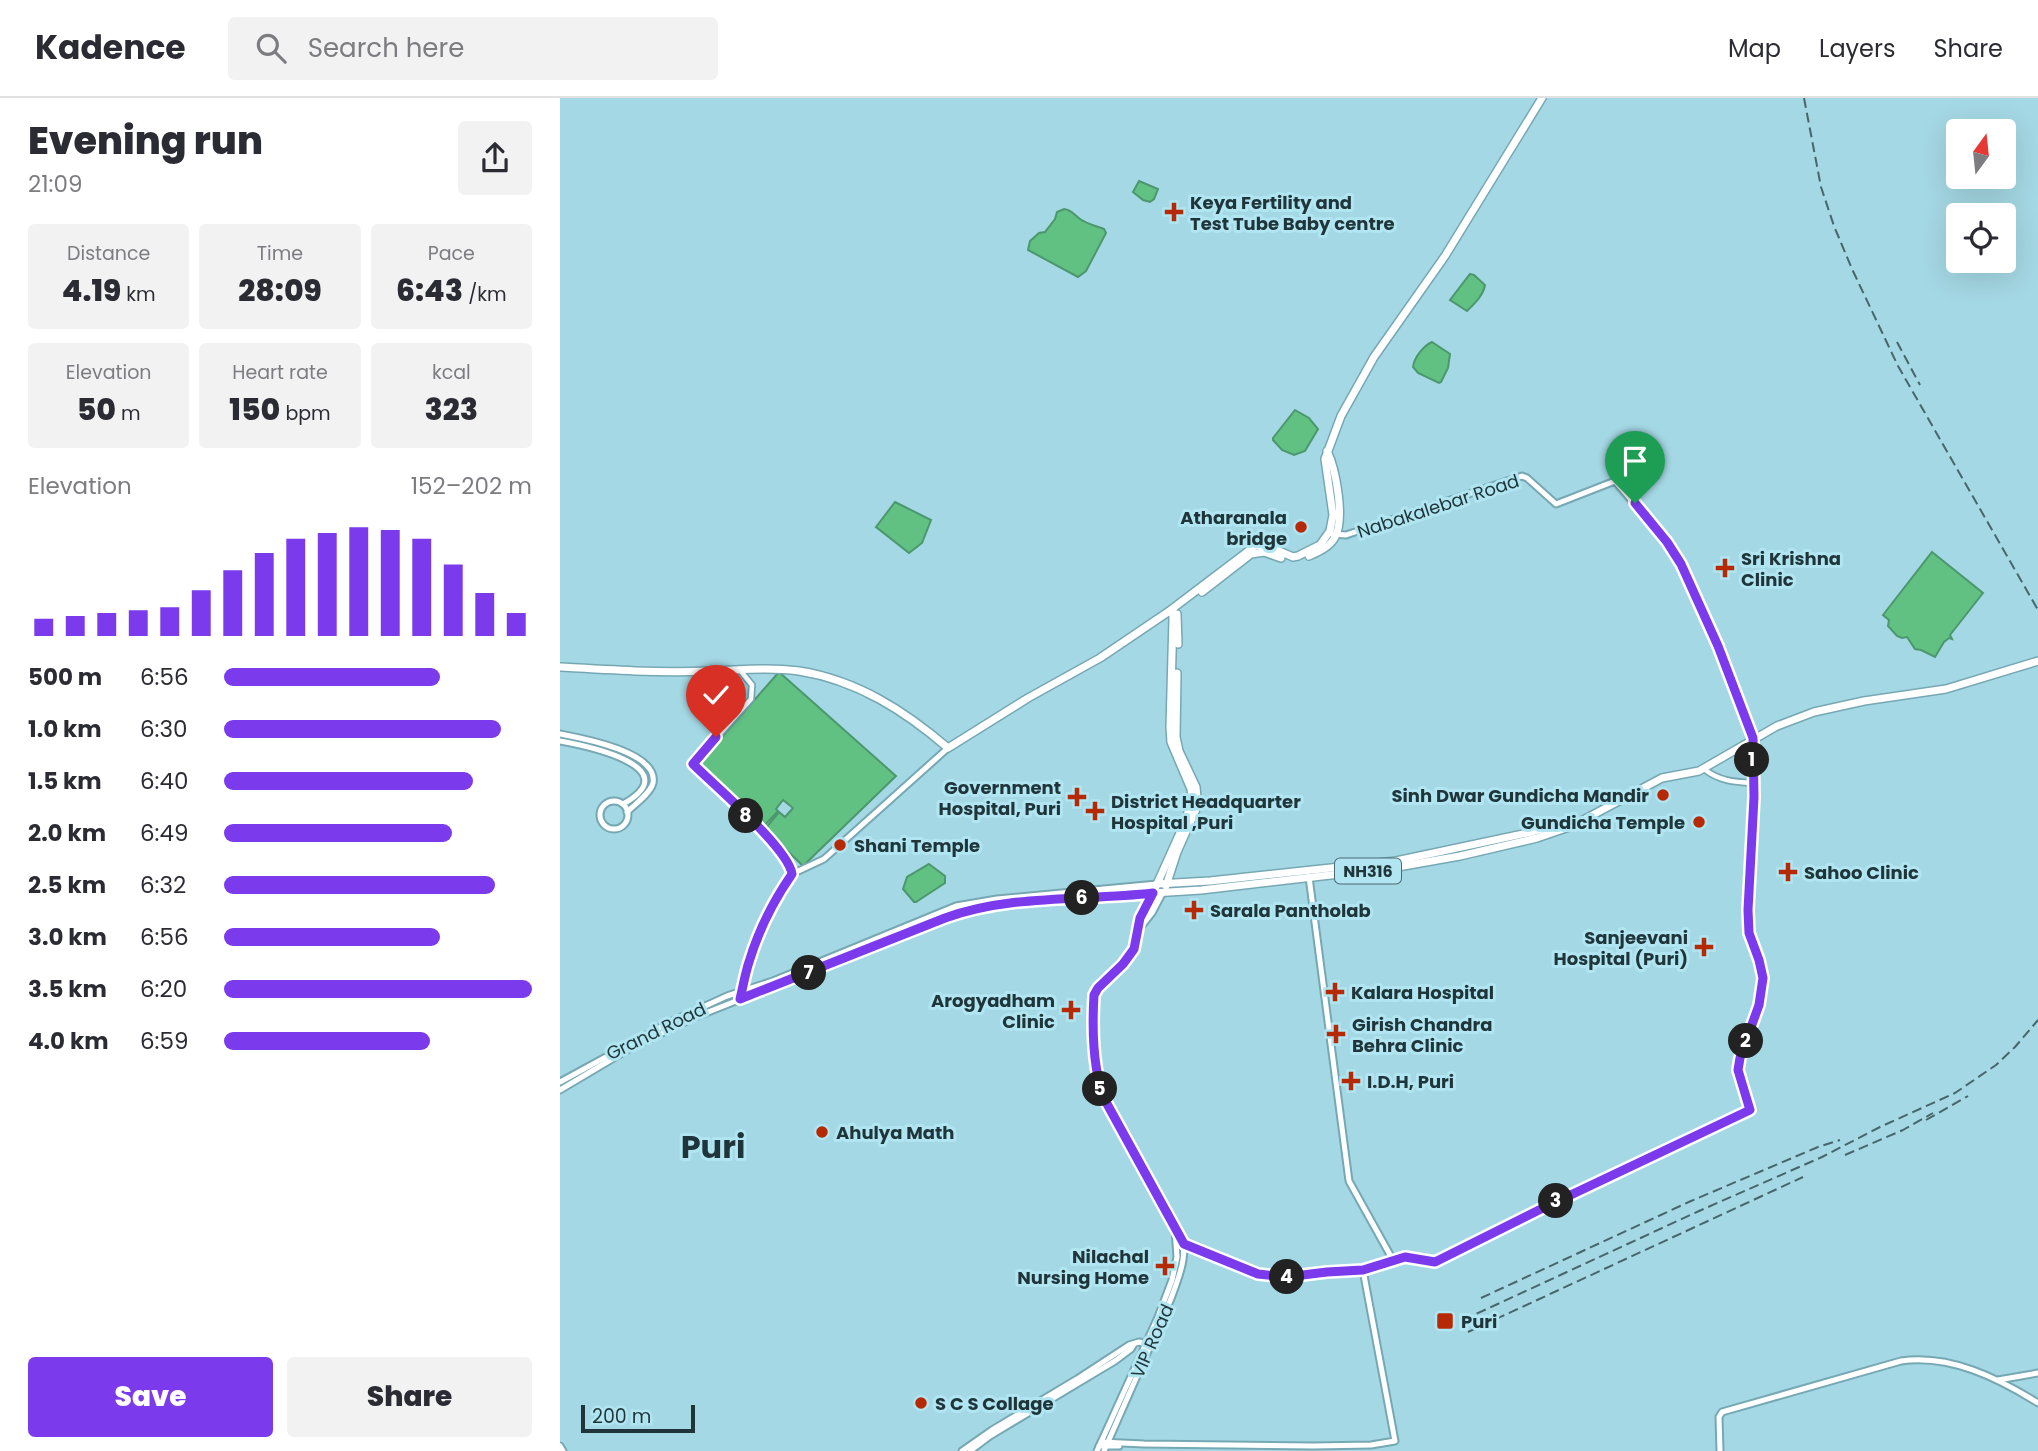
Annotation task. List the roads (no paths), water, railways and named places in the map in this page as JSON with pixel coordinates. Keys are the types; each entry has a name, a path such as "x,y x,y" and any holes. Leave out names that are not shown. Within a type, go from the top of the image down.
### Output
{"highway":[{"path":"1333,534 1339,525 1334,493 1335,476 1325,455 1341,416 1374,357 1431,284 1543,101"},
{"path":"560,667 625,671 799,671 853,686 874,695 907,715 948,748 1028,698 1100,658 1173,610 1256,549 1292,561 1301,560 1323,549 1333,540 1332,524 1336,514"},
{"path":"1153,893 1191,806 1191,789 1175,726 1178,635 1173,610"},
{"name":"NH316","path":"1153,893 1392,868 1537,838 1572,826 1662,778 1691,774 1704,769 1777,726 1823,710 1864,701 1946,689 2038,661"},
{"path":"1163,892 1197,807 1196,787 1182,762"},
{"name":"NH316","path":"1157,884 1396,861 1571,821 1578,822"}],"main road":[{"name":"Nabakalebar Road","path":"1333,534 1346,535 1519,476 1527,478 1556,504 1615,481 1667,542 1681,564 1718,646 1753,738"},
{"path":"1339,525 1356,531"},
{"path":"560,734 613,747 635,757 650,768 653,775 652,786 627,812"},
{"path":"1184,1244 1258,1274 1286,1277 1363,1270 1409,1257 1435,1262 1750,1110 1738,1070 1759,1005 1763,978 1749,933 1748,910 1753,738"},
{"path":"560,741 599,749 638,766 644,776 644,783 636,795 623,804"},
{"path":"740,999 749,962 761,933 792,874 824,859 948,748"},
{"path":"610,802 623,804 627,812 627,820 619,827 611,828 602,823 599,816 603,805 610,802"},
{"path":"1310,877 1349,1181 1394,1262"},
{"name":"Grand Road","path":"560,1082 642,1035 742,991 773,981 962,904 1157,884"},
{"name":"VIP Road","path":"1139,929 1152,913 1163,892"},
{"name":"Grand Road","path":"560,1090 665,1031 975,908 1153,893"},
{"name":"VIP Road","path":"1102,1446 1176,1285 1184,1244 1106,1102 1098,1086 1096,1069 1094,995 1130,956 1140,918 1153,893"},
{"name":"VIP Road","path":"1148,1344 1172,1280 1177,1257 1175,1230"},
{"path":"1102,1446 1385,1447 1395,1441 1363,1270"},
{"path":"962,1451 1129,1345 1139,1342 1148,1344"},
{"path":"970,1451 990,1436 1115,1361 1134,1344"},
{"path":"1720,1451 1719,1417 1722,1412 1891,1363 1919,1359 1958,1365 1998,1381 2038,1403"},
{"path":"1998,1381 2038,1373"},
{"path":"560,1446 563,1451"}],"street":[{"path":"739,669 752,685 751,699 693,764 770,838 788,860 792,874"},
{"path":"1704,769 1724,780 1753,783"}],"railway":[{"path":"1804,98 1821,187 1852,269 1898,366 2038,610"},
{"path":"1897,342 1920,385"},
{"path":"1463,1320 1822,1157 1955,1093 1996,1065 2038,1020"},
{"path":"1926,1120 1968,1096"},
{"path":"1845,1155 1903,1130 1933,1113"},
{"path":"1481,1298 1691,1201 1840,1140"},
{"path":"1468,1332 1803,1177"}],"place":[{"name":"Keya Fertility and Test Tube Baby centre","path":"1174,212"},
{"name":"Atharanala bridge","path":"1301,527"},
{"name":"Sri Krishna Clinic","path":"1725,568"},
{"name":"Sinh Dwar Gundicha Mandir","path":"1663,795"},
{"name":"Government Hospital, Puri","path":"1077,797"},
{"name":"District Headquarter Hospital ,Puri","path":"1095,811"},
{"name":"Gundicha Temple","path":"1699,822"},
{"name":"Shani Temple","path":"840,845"},
{"name":"Sahoo Clinic","path":"1788,872"},
{"name":"Sarala Pantholab","path":"1194,910"},
{"name":"Sanjeevani Hospital (Puri)","path":"1704,947"},
{"name":"Kalara Hospital","path":"1335,992"},
{"name":"Arogyadham Clinic","path":"1071,1010"},
{"name":"Girish Chandra Behra Clinic","path":"1336,1034"},
{"name":"I.D.H, Puri","path":"1351,1081"},
{"name":"Ahulya Math","path":"822,1132"},
{"name":"Nilachal Nursing Home","path":"1165,1266"},
{"name":"Puri","path":"1445,1321"},
{"name":"S C S Collage","path":"921,1403"}],"district":[{"name":"Puri","path":"713,1146"}]}
